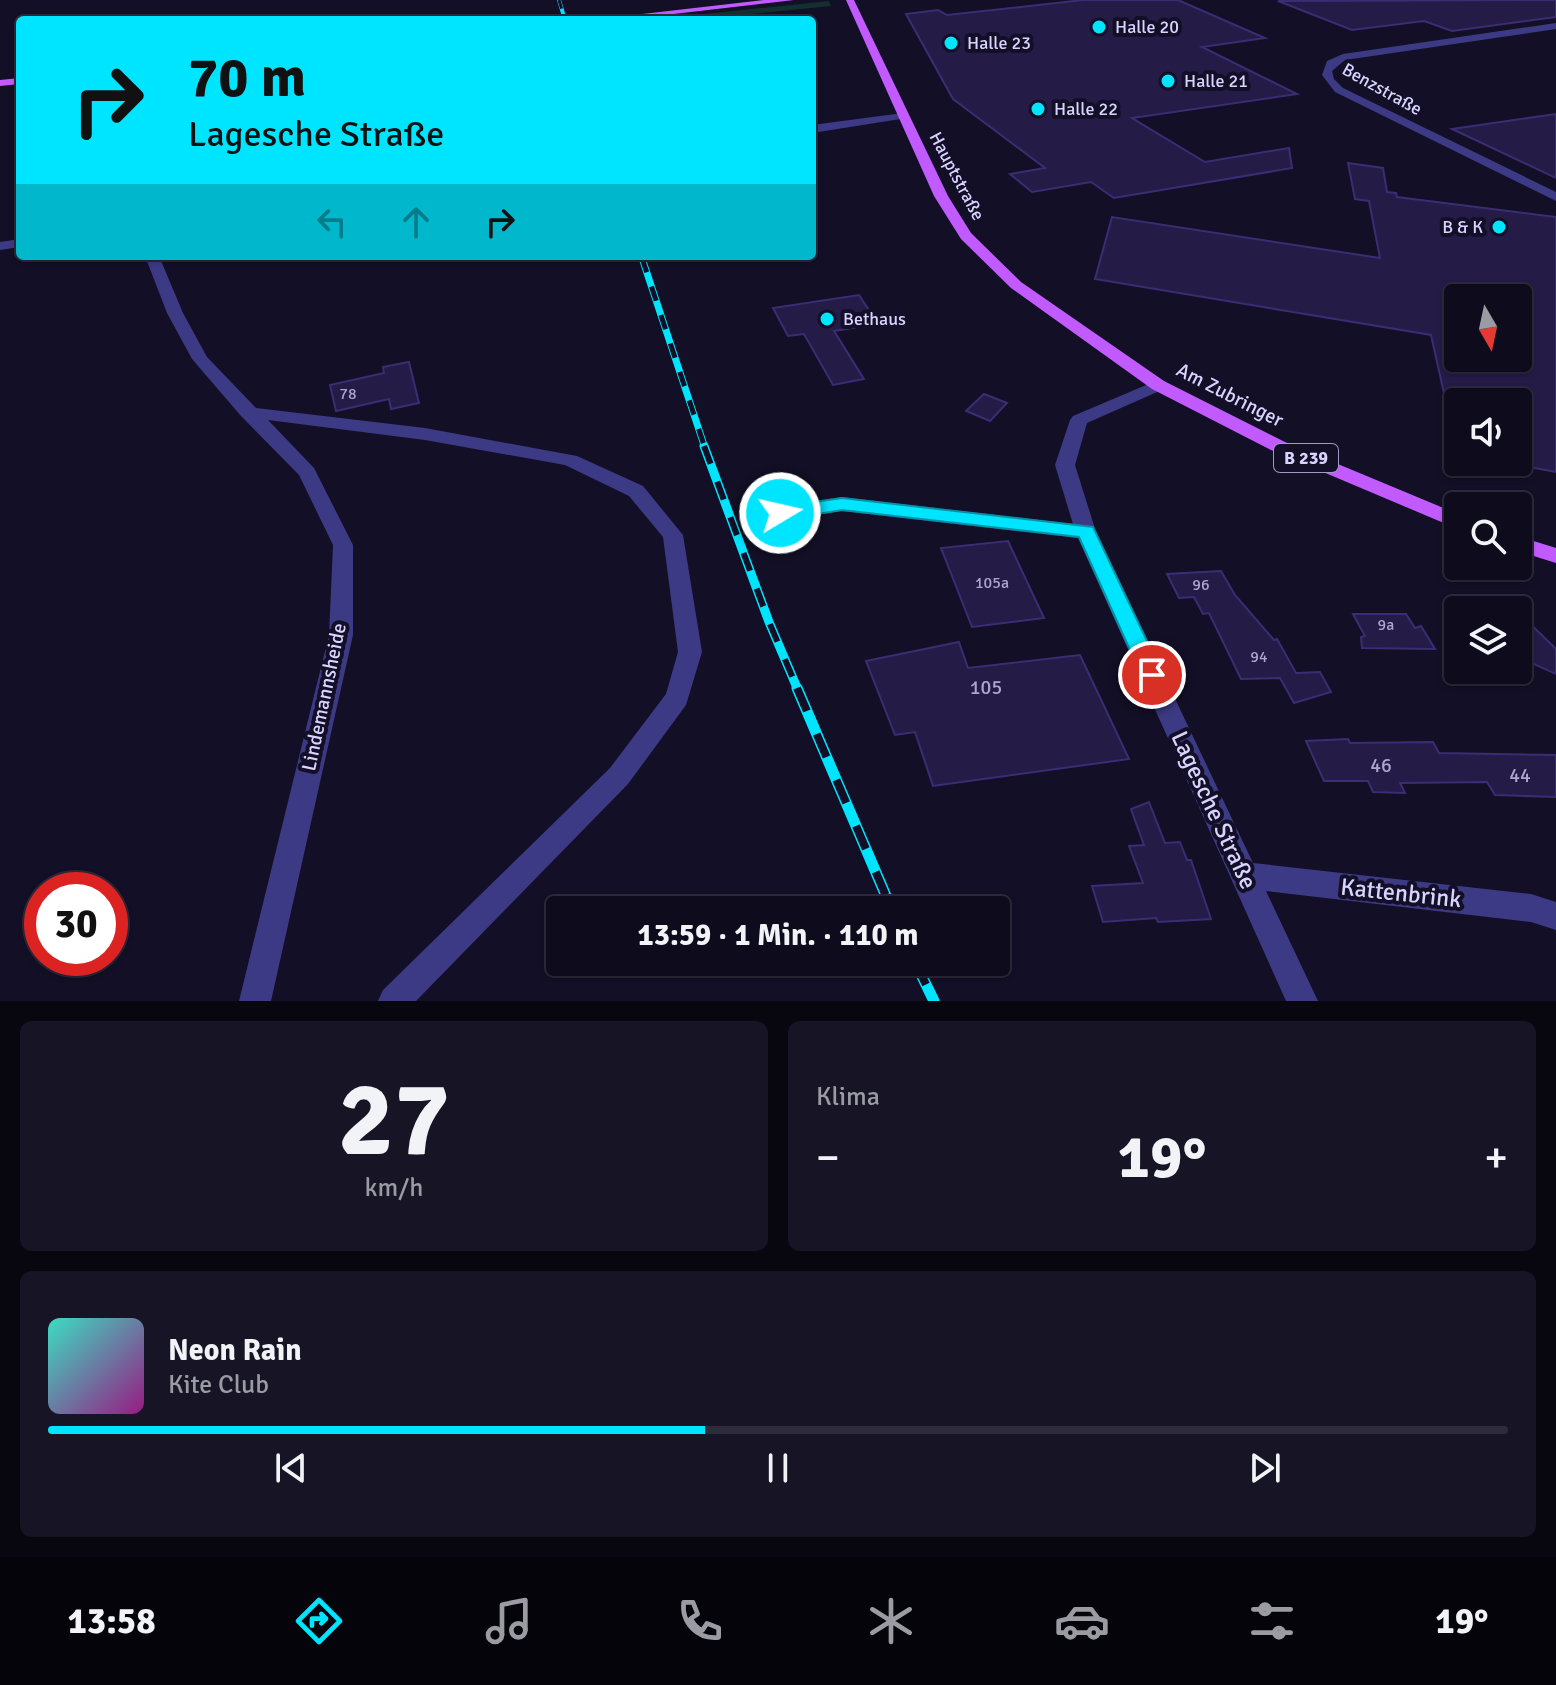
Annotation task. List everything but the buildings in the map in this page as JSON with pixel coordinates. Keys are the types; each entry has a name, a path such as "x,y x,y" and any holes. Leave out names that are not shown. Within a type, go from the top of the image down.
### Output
{"main road":[{"path":"607,16 620,6 636,16 790,0"},
{"name":"Hauptstraße","path":"850,0 941,196 966,236 1016,285 1158,385"},
{"path":"636,16 641,10 637,4 690,10"},
{"name":"Am Zubringer","path":"1158,385 1278,446 1444,516"},
{"path":"1532,548 1556,556"}],"street":[{"name":"Benzstraße","path":"1556,26 1343,57 1329,63 1324,70 1325,77 1339,90 1556,197"},
{"path":"816,128 903,116"},
{"name":"Lindemannsheide","path":"154,260 175,313 200,359 307,472 343,545 341,635 255,1001"},
{"name":"Lagesche Straße","path":"1158,385 1079,420 1065,465 1086,532 1302,1001"},
{"path":"247,412 425,434 570,460 636,491 673,535 690,652 677,698 619,776 394,1001"},
{"path":"780,513 842,504 1086,532"},
{"name":"Kattenbrink","path":"1244,875 1531,908 1556,916"}],"green space":[{"path":"829,1 831,6 731,16 685,16"}],"railway":[{"path":"559,0 564,16"},
{"path":"643,260 705,448"},
{"path":"704,446 769,622 798,690"},
{"path":"797,688 886,896"},
{"path":"922,976 934,1001"}],"place":[{"name":"Halle 20","path":"1099,27"},
{"name":"Halle 23","path":"951,43"},
{"name":"Halle 21","path":"1168,81"},
{"name":"Halle 22","path":"1038,109"},
{"name":"B & K","path":"1499,227"},
{"name":"Bethaus","path":"827,319"}],"route":[{"path":"780,513 842,504 1086,532 1152,675"}]}
